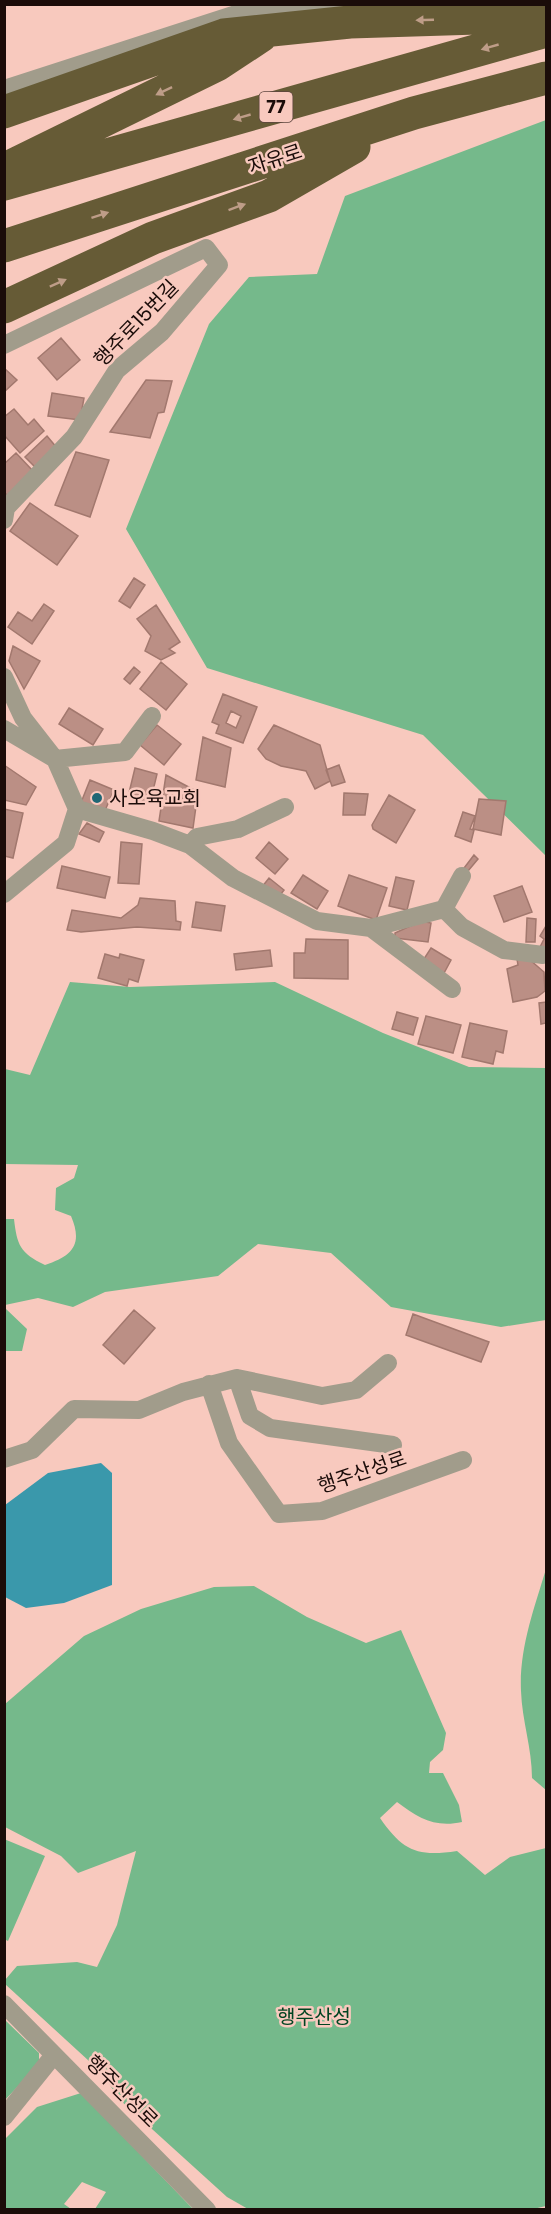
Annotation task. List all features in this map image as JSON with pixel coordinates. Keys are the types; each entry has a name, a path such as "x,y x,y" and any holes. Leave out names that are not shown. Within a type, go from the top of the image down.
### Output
{"highway":[{"path":"4,170 217,65 309,4"},
{"path":"4,112 224,35 350,22 546,16"},
{"name":"77","path":"4,184 546,31"},
{"name":"자유로","path":"4,246 414,113 546,78"},
{"path":"4,307 153,238 269,196 414,113"}],"street":[{"path":"4,89 242,12 344,4"},
{"name":"행주로15번길","path":"4,345 206,248 219,265 162,332 117,370 74,437 6,508 4,520"},
{"path":"4,677 23,718 55,759 76,809 66,843 4,894"},
{"path":"4,729 55,759 125,752 152,716"},
{"path":"190,845 197,837 238,829 285,807"},
{"path":"76,809 133,824 190,845 233,878 317,921 371,928 444,909 462,876"},
{"path":"444,909 462,927 504,950 543,955"},
{"path":"371,928 452,989"},
{"path":"4,1459 32,1450 74,1409 139,1410 183,1392 237,1378 322,1396 356,1390 388,1363"},
{"path":"237,1378 250,1416 270,1428 393,1444"},
{"name":"행주산성로","path":"209,1384 229,1443 279,1515 322,1511 463,1460"},
{"name":"행주산성로","path":"4,2004 207,2210"},
{"path":"4,2117 54,2055"}],"green space":[{"path":"546,120 546,856 423,735 207,668 126,529 209,324 249,277 317,274 345,196"},
{"path":"70,982 130,987 275,982 383,1033 469,1067 546,1068 546,1320 501,1327 391,1307 331,1253 258,1244 218,1276 105,1292 73,1307 38,1298 5,1305 5,1219 14,1219 21,1247 45,1265 69,1253 75,1241 76,1234 71,1216 55,1210 56,1188 74,1178 78,1165 4,1164 5,1069 30,1075"},
{"path":"5,1308 27,1329 22,1351 5,1351"},
{"path":"546,1569 546,1790 532,1778 523,1713 521,1675 532,1614"},
{"name":"행주산성","path":"254,1586 307,1617 366,1643 401,1630 446,1733 443,1750 430,1762 429,1773 443,1773 459,1805 462,1822 435,1823 412,1813 397,1802 380,1818 396,1838 404,1845 421,1852 457,1851 485,1875 510,1857 546,1848 546,2206 529,2210 248,2209 227,2197 120,2100 101,2072 5,1984 5,1980 17,1966 77,1962 97,1967 117,1925 136,1851 78,1873 61,1856 5,1827 5,1704 84,1636 141,1609 214,1587"},
{"path":"4,1839 45,1856 8,1941 4,1939"},
{"path":"4,2019 39,2053 39,2064 5,2100"},
{"path":"81,2093 193,2209 95,2209 106,2192 82,2182 64,2204 71,2209 5,2210 5,2139 37,2107"}],"water":[{"path":"101,1463 112,1473 112,1585 64,1603 26,1608 5,1597 5,1505 48,1473"}],"building":[{"path":"61,338 80,360 57,380 38,358"},
{"path":"4,368 17,380 4,392"},
{"path":"146,380 172,381 164,412 158,413 150,438 110,432"},
{"path":"52,393 84,398 80,420 48,416"},
{"path":"14,409 28,425 34,419 44,431 20,453 4,435 4,417"},
{"path":"47,436 57,448 35,467 25,457"},
{"path":"76,452 109,460 90,517 55,505"},
{"path":"16,453 33,471 8,496 4,492 4,464"},
{"path":"30,503 78,536 57,565 10,531"},
{"path":"134,578 145,585 130,608 119,601"},
{"path":"44,604 54,611 32,644 8,627 18,612 32,621"},
{"path":"156,605 180,642 169,649 175,653 161,660 145,651 151,636 137,619"},
{"path":"13,646 40,661 24,689 9,661"},
{"path":"161,662 187,684 166,710 140,689"},
{"path":"134,667 140,672 130,684 124,679"},
{"path":"223,694 257,707 243,743 216,733 219,725 212,722","holes":["231,711 241,716 236,728 226,723"]},
{"path":"69,708 103,729 93,745 59,724"},
{"path":"157,725 181,744 164,765 140,745"},
{"path":"274,725 320,745 330,781 315,789 306,771 281,766 266,759 258,749"},
{"path":"203,737 231,748 225,787 196,780"},
{"path":"4,765 36,787 26,805 4,800"},
{"path":"339,765 345,782 332,786 326,770"},
{"path":"135,768 157,774 150,803 128,797"},
{"path":"166,775 198,792 193,828 159,821"},
{"name":"사오육교회","path":"90,780 114,790 103,815 80,805"},
{"path":"344,793 368,794 365,815 343,815"},
{"path":"389,795 415,810 396,843 373,829 372,825"},
{"path":"479,799 506,801 501,835 473,829"},
{"path":"4,809 23,813 13,858 4,856"},
{"path":"463,812 475,816 470,829 474,830 471,842 455,836"},
{"path":"87,823 104,832 99,842 79,834"},
{"path":"121,842 142,844 139,884 118,883"},
{"path":"269,842 288,859 275,874 256,858"},
{"path":"474,855 478,859 468,871 464,868"},
{"path":"62,866 110,877 105,898 57,888"},
{"path":"303,875 328,891 317,909 291,893"},
{"path":"349,875 387,888 376,920 338,906"},
{"path":"396,877 414,881 407,910 389,906"},
{"path":"269,878 284,890 277,899 262,887"},
{"path":"522,886 532,912 504,922 494,896"},
{"path":"140,898 175,901 176,921 181,922 180,930 137,927 81,932 67,930 72,910 121,918 138,905"},
{"path":"196,902 225,906 221,931 192,927"},
{"path":"527,918 536,919 535,942 526,942"},
{"path":"421,921 431,923 428,942 395,938 395,933"},
{"path":"546,926 546,952 539,949 544,939 540,936"},
{"path":"306,939 348,940 348,979 294,978 294,953 305,953"},
{"path":"431,948 451,960 443,975 422,962"},
{"path":"270,950 272,966 236,970 234,954"},
{"path":"105,954 119,958 120,954 144,960 138,982 129,979 127,986 98,978"},
{"path":"517,959 530,960 544,972 545,991 537,997 513,1002 507,969 518,965"},
{"path":"546,1002 546,1023 541,1024 539,1003"},
{"path":"397,1012 418,1018 413,1035 392,1029"},
{"path":"426,1016 461,1025 453,1053 418,1044"},
{"path":"470,1023 507,1031 503,1053 496,1051 493,1064 462,1057"},
{"path":"134,1310 155,1328 124,1364 103,1345"},
{"path":"413,1314 489,1342 481,1362 406,1335"}],"place":[{"name":"사오육교회","path":"97,798"}]}
